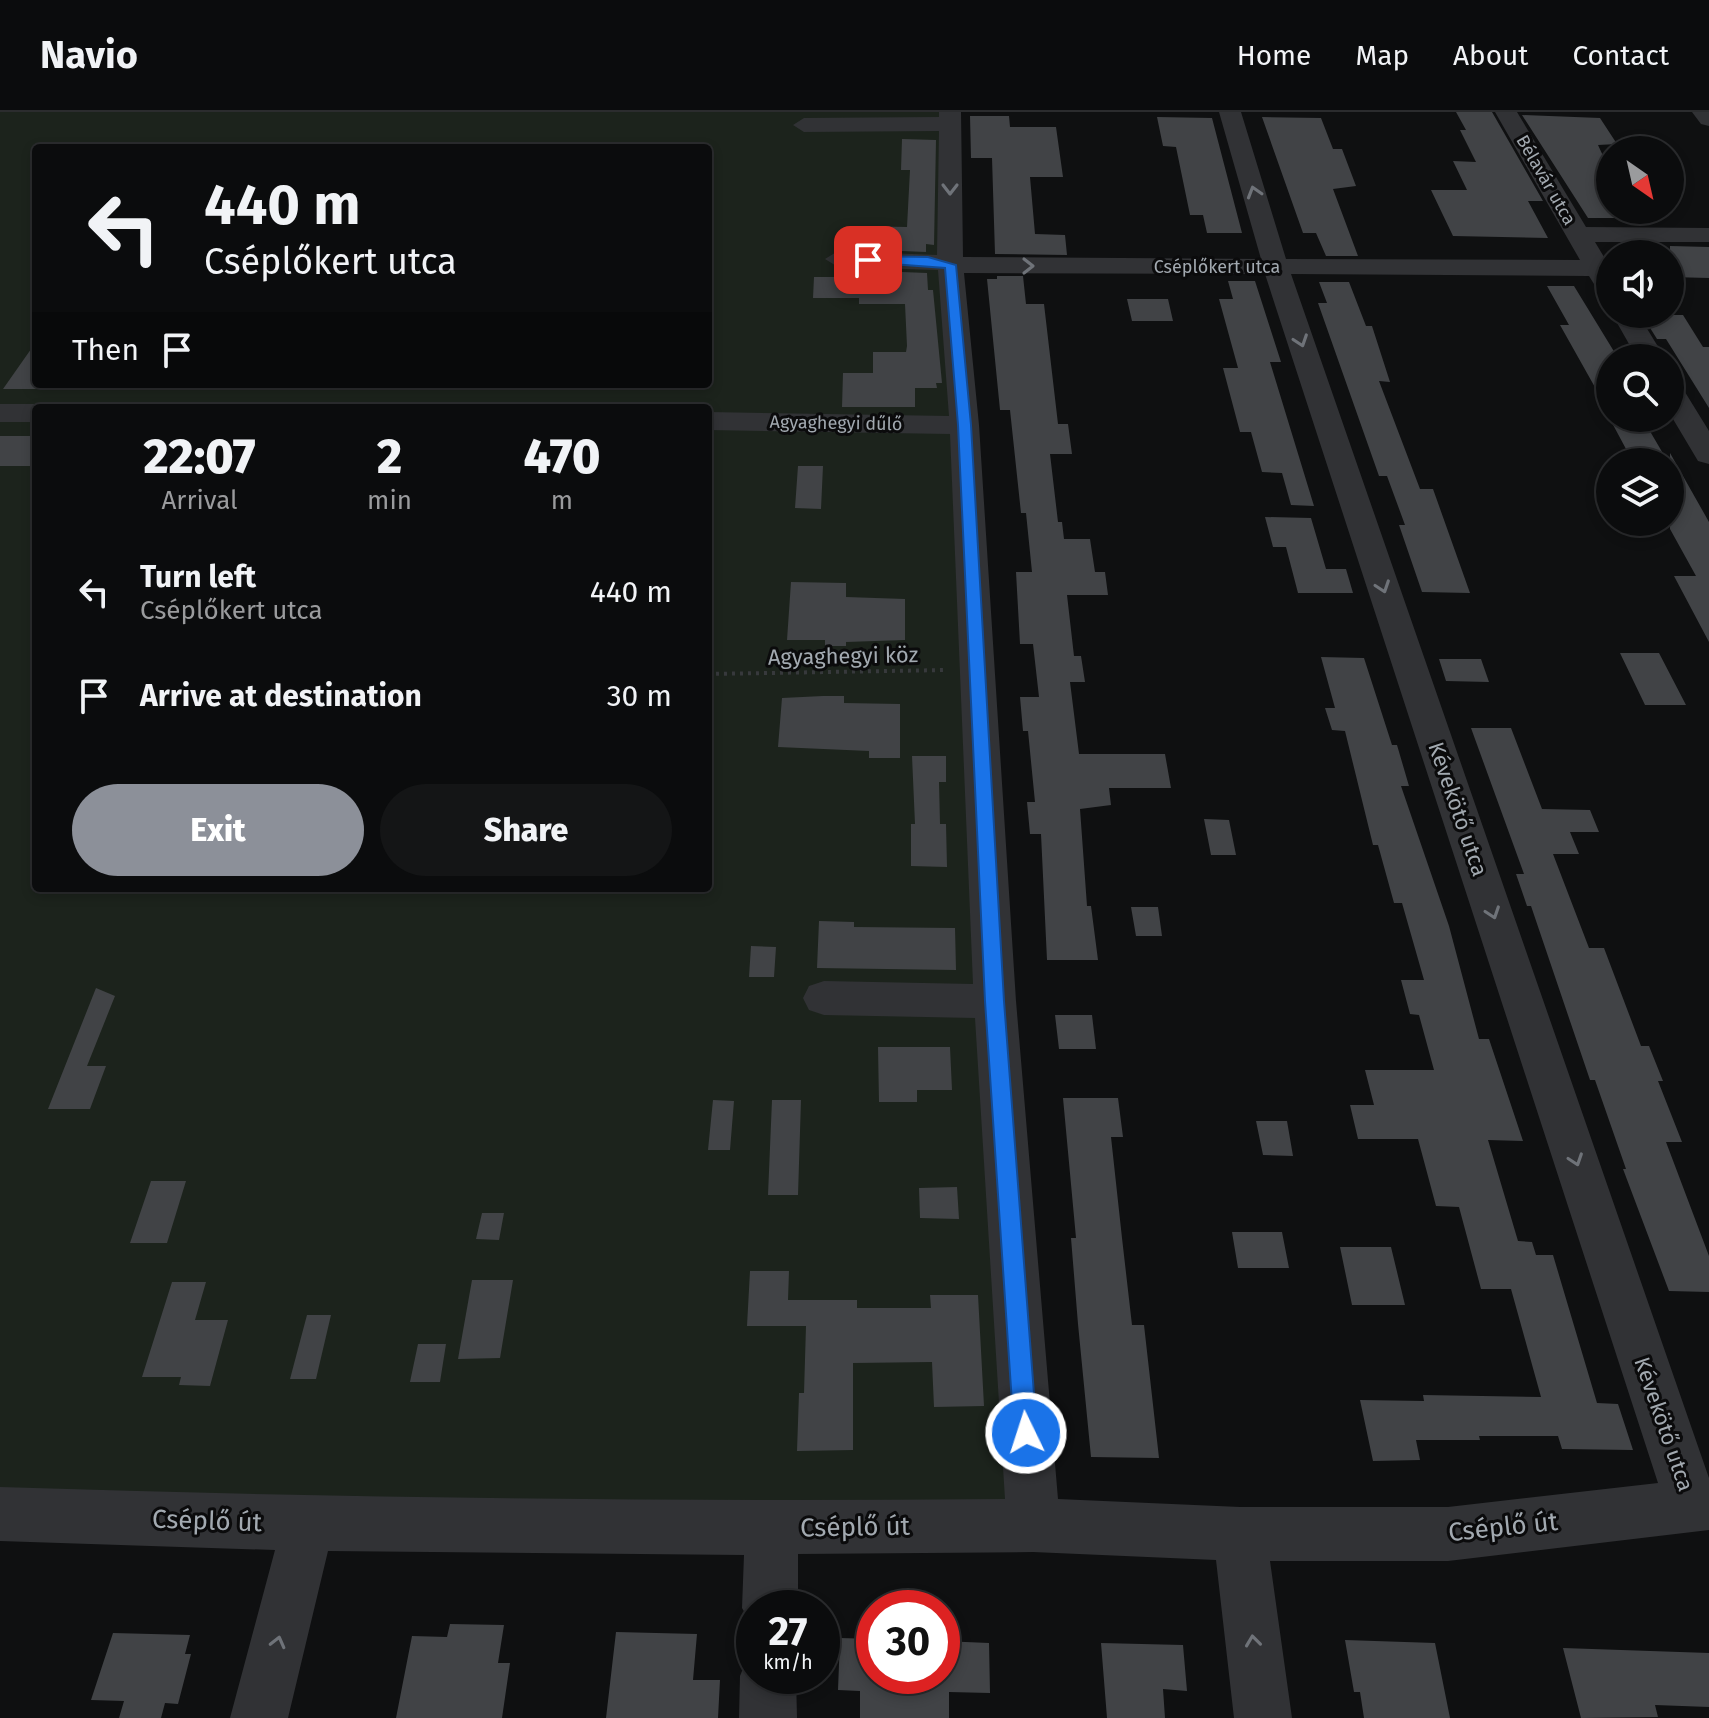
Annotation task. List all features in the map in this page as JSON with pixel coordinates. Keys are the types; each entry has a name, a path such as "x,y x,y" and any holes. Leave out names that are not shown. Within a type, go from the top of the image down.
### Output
{"street":[{"name":"Kévekötő utca","path":"1230,112 1276,267 1700,1505"},
{"name":"Bélavár utca","path":"1506,112 1596,267"},
{"path":"1703,112 1709,119"},
{"path":"804,125 950,118 950,265 964,425 995,1001 1033,1525"},
{"path":"1577,234 1709,235"},
{"name":"Cséplőkert utca","path":"838,259 928,261 950,265 1276,267 1596,279"},
{"path":"0,413 32,413"},
{"path":"1684,413 1709,455"},
{"name":"Agyaghegyi dűlő","path":"712,421 964,425"},
{"path":"824,998 995,1001"},
{"name":"Cséplő út","path":"0,1514 308,1524 771,1528 1033,1525 1240,1534 1448,1534 1700,1505"},
{"path":"259,1718 308,1524"},
{"path":"770,1590 771,1528"},
{"path":"1240,1534 1263,1718"},
{"path":"768,1694 768,1718"}],"path":[{"name":"Agyaghegyi köz","path":"712,674 978,670"}],"shaded area":[{"path":"0,112 950,112 1033,1525 0,1514"}],"building":[{"path":"1456,112 1492,112 1543,201 1528,201 1548,238 1453,236 1431,190 1467,190 1453,161 1476,162 1460,130 1466,130"},
{"path":"1522,115 1600,118 1612,136 1596,136 1596,218 1588,218"},
{"path":"970,116 1009,116 1010,127 1056,127 1063,177 1030,177 1035,234 1065,235 1067,255 995,254 992,158 971,158"},
{"path":"1157,117 1212,118 1242,233 1207,233 1203,215 1190,215 1176,147 1163,146"},
{"path":"1262,117 1321,118 1333,149 1342,149 1356,186 1333,189 1358,256 1326,256 1316,233 1303,233"},
{"path":"902,139 936,140 934,245 926,244 926,252 853,249 855,226 907,227 910,170 901,170"},
{"path":"1684,246 1709,247 1709,278 1684,277"},
{"path":"851,270 927,273 928,290 933,290 942,383 936,383 937,388 915,388 915,407 842,407 843,373 873,373 873,352 906,352 907,346 905,304 859,304 859,298 813,298 814,277 851,277"},
{"path":"997,276 1023,276 1026,304 1044,304 1058,424 1068,424 1072,454 1050,454 1058,522 1062,522 1064,539 1090,539 1095,572 1105,572 1108,595 1067,595 1074,656 1081,656 1085,682 1070,682 1079,754 1165,754 1171,788 1109,788 1111,805 1080,809 1087,906 1091,906 1098,960 1047,960 1041,834 1030,834 1027,802 1035,802 1028,731 1023,731 1020,697 1039,697 1033,644 1020,644 1016,572 1032,572 1026,513 1021,513 1010,410 1000,410 987,279 997,279"},
{"path":"1228,281 1255,281 1281,362 1270,362 1314,506 1291,505 1282,473 1262,472 1251,432 1240,432 1223,368 1238,368 1219,299 1233,299"},
{"path":"1319,282 1349,282 1366,326 1372,326 1390,382 1379,381 1420,489 1433,489 1470,593 1422,592 1399,525 1405,525 1387,476 1379,476 1318,303 1327,303"},
{"path":"1547,286 1574,286 1596,322 1596,328 1600,328 1609,344 1596,344 1596,389 1560,325 1569,325"},
{"path":"1127,299 1168,299 1173,321 1132,321"},
{"path":"1684,317 1703,347 1709,347 1709,408 1684,368 1684,344 1669,344 1666,339 1657,339 1650,328 1684,328"},
{"path":"32,348 32,388 36,389 3,389"},
{"path":"1617,432 1650,432 1660,448 1625,448"},
{"path":"0,436 32,436 32,466 0,466"},
{"path":"798,466 823,466 821,509 795,508"},
{"path":"1684,478 1709,522 1709,642 1674,576 1696,576 1674,536 1684,536"},
{"path":"1265,517 1311,518 1326,569 1346,569 1353,593 1298,593 1286,547 1273,547"},
{"path":"791,582 846,583 846,597 905,599 905,640 846,642 846,646 825,646 825,640 787,640"},
{"path":"1620,653 1659,653 1686,705 1645,705"},
{"path":"1321,657 1364,658 1392,745 1397,745 1409,786 1401,786 1449,926 1479,1039 1489,1039 1523,1141 1488,1140 1518,1241 1532,1242 1536,1255 1553,1255 1597,1403 1618,1404 1633,1450 1562,1449 1558,1436 1479,1436 1480,1440 1416,1440 1420,1460 1373,1461 1360,1400 1424,1401 1423,1395 1541,1397 1511,1289 1481,1289 1459,1207 1436,1206 1418,1139 1358,1139 1350,1105 1374,1105 1365,1070 1434,1070 1419,1015 1410,1014 1401,980 1424,980 1402,903 1394,903 1378,845 1373,845 1345,731 1332,730 1325,708 1335,708"},
{"path":"1439,659 1481,659 1489,682 1446,681"},
{"path":"844,696 844,703 900,704 900,758 869,758 869,751 778,747 782,698"},
{"path":"1471,728 1511,728 1542,809 1590,810 1599,832 1570,832 1579,854 1553,854 1589,948 1604,948 1641,1046 1649,1046 1663,1081 1658,1081 1682,1142 1666,1142 1709,1256 1709,1292 1669,1291 1623,1169 1626,1169 1595,1080 1590,1080 1531,906 1527,906 1516,874 1524,874"},
{"path":"912,756 946,756 946,782 939,782 940,824 946,824 947,867 911,866 911,824 915,824"},
{"path":"1204,819 1229,820 1236,855 1211,855"},
{"path":"1131,907 1158,907 1162,936 1136,936"},
{"path":"819,921 854,922 854,927 955,928 956,970 817,968"},
{"path":"751,946 776,947 774,977 749,977"},
{"path":"96,988 115,996 87,1066 106,1066 90,1109 48,1109"},
{"path":"1055,1015 1092,1015 1096,1049 1059,1049"},
{"path":"878,1047 950,1047 952,1090 917,1090 917,1102 879,1102"},
{"path":"1063,1098 1118,1098 1123,1137 1111,1137 1122,1238 1132,1325 1144,1325 1159,1458 1091,1457 1071,1238 1076,1238"},
{"path":"713,1100 734,1101 730,1150 708,1150"},
{"path":"772,1100 801,1100 798,1195 768,1195"},
{"path":"1256,1121 1287,1121 1293,1156 1263,1155"},
{"path":"151,1181 186,1181 167,1243 130,1243"},
{"path":"957,1187 959,1219 920,1218 919,1188"},
{"path":"482,1213 504,1213 499,1240 476,1239"},
{"path":"1232,1232 1282,1232 1289,1268 1238,1268"},
{"path":"1340,1247 1391,1247 1405,1305 1352,1305"},
{"path":"750,1271 789,1271 788,1300 857,1300 857,1308 931,1308 930,1295 978,1295 984,1406 934,1407 932,1362 853,1363 853,1450 797,1451 799,1393 804,1393 806,1326 747,1326"},
{"path":"472,1280 513,1280 500,1358 458,1359"},
{"path":"172,1282 206,1282 195,1320 228,1320 210,1386 179,1385 181,1377 142,1377"},
{"path":"307,1315 331,1315 316,1379 290,1379"},
{"path":"418,1344 446,1344 440,1382 410,1382"},
{"path":"450,1624 504,1625 498,1663 510,1663 502,1718 396,1718 412,1636 447,1637"},
{"path":"616,1632 697,1634 693,1680 720,1680 718,1718 606,1718"},
{"path":"113,1633 190,1635 185,1654 191,1654 178,1704 165,1703 161,1718 119,1718 124,1701 91,1700"},
{"path":"840,1638 856,1638 856,1691 840,1690"},
{"path":"1345,1640 1435,1643 1450,1718 1364,1718 1360,1692 1354,1692"},
{"path":"960,1642 989,1643 990,1693 960,1692"},
{"path":"1101,1643 1183,1645 1187,1691 1163,1689 1165,1718 1107,1718"},
{"path":"1563,1648 1709,1653 1709,1707 1655,1705 1658,1717 1581,1718"},
{"path":"860,1694 949,1694 949,1718 860,1718"}],"route":[{"path":"868,260 928,261 950,265 964,425 995,1001 1026,1433"}]}
